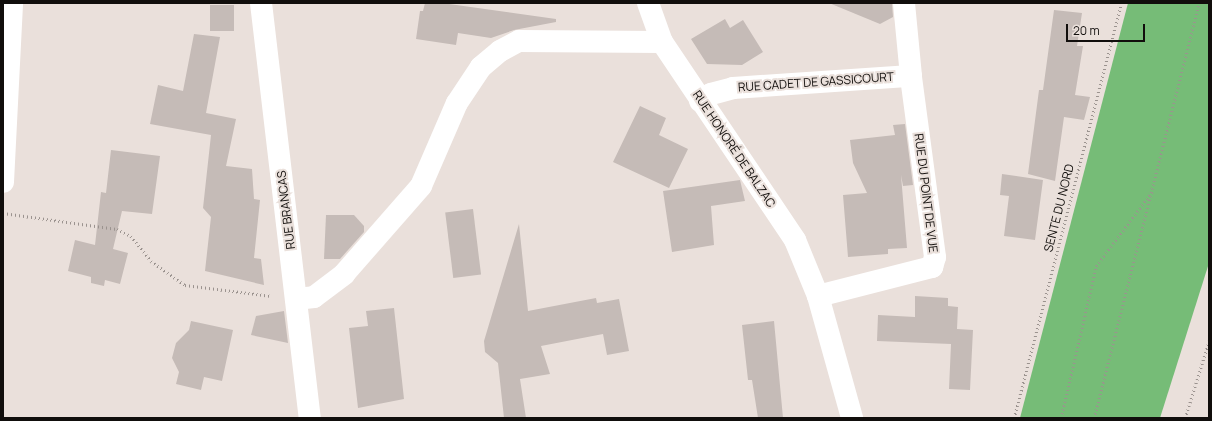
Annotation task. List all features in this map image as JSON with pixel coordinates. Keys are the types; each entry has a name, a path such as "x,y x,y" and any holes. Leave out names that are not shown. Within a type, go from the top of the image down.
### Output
{"street":[{"name":"RUE BRANCAS","path":"261,3 310,418"},
{"name":"RUE HONORÉ DE BALZAC","path":"648,3 662,42 700,101 795,240 818,296 852,418"},
{"name":"RUE DU POINT DE VUE","path":"818,296 932,267 935,257 911,76 904,3"},
{"path":"3,182 12,4"},
{"path":"296,299 314,297 344,274 421,186 457,103 481,67 500,51 519,41 662,42"},
{"name":"RUE CADET DE GASSICOURT","path":"700,101 711,94 733,88 911,76"}],"path":[{"name":"SENTE DU NORD","path":"1014,418 1121,3"},
{"path":"1094,418 1154,190 1199,3"},
{"path":"1062,418 1096,266 1154,190"},
{"path":"3,213 117,229 131,236 150,262 185,285 296,299"},
{"path":"1185,418 1209,341"}],"green space":[{"path":"1128,3 1209,3 1209,263 1160,418 1020,418"}],"building":[{"path":"425,3 442,3 556,19 556,22 514,30 491,38 458,33 456,45 416,39 420,11 423,11"},
{"path":"829,3 892,3 893,17 880,24"},
{"path":"210,5 234,5 234,31 210,31"},
{"path":"1054,10 1082,13 1077,46 1083,46 1075,95 1090,97 1084,120 1064,117 1055,181 1028,174 1039,90 1043,90"},
{"path":"725,19 730,28 743,20 763,52 742,65 707,64 691,39"},
{"path":"194,34 220,37 206,113 236,119 226,166 252,169 254,199 260,200 254,258 261,259 264,285 205,271 211,217 203,208 211,135 150,124 158,85 183,91"},
{"path":"640,106 666,118 659,135 688,149 669,188 613,162"},
{"path":"905,124 913,185 903,186 901,175 907,248 888,249 888,254 848,257 843,195 867,193 853,163 850,140 895,135 893,125"},
{"path":"111,150 160,156 152,214 122,211 113,249 128,253 120,284 105,280 104,286 91,283 91,277 68,271 75,240 95,245 101,192 106,193"},
{"path":"1002,174 1043,180 1035,240 1004,236 1009,196 1000,195"},
{"path":"740,180 745,201 711,206 714,245 672,252 663,191"},
{"path":"473,209 481,275 453,278 445,212"},
{"path":"326,215 354,215 364,226 364,232 340,259 324,259"},
{"path":"519,224 528,311 596,298 597,303 619,299 629,351 607,355 603,334 541,346 550,374 520,379 526,418 504,418 498,363 485,352 484,341"},
{"path":"915,296 948,298 948,306 958,307 957,329 973,330 970,390 949,389 951,344 877,341 878,315 915,317"},
{"path":"394,308 404,399 358,408 349,328 368,326 366,311"},
{"path":"284,311 288,343 251,335 256,316"},
{"path":"191,321 233,330 222,381 204,377 201,390 176,384 179,372 172,358 176,343 189,330"},
{"path":"774,321 783,418 758,418 752,380 748,380 742,325"}]}
